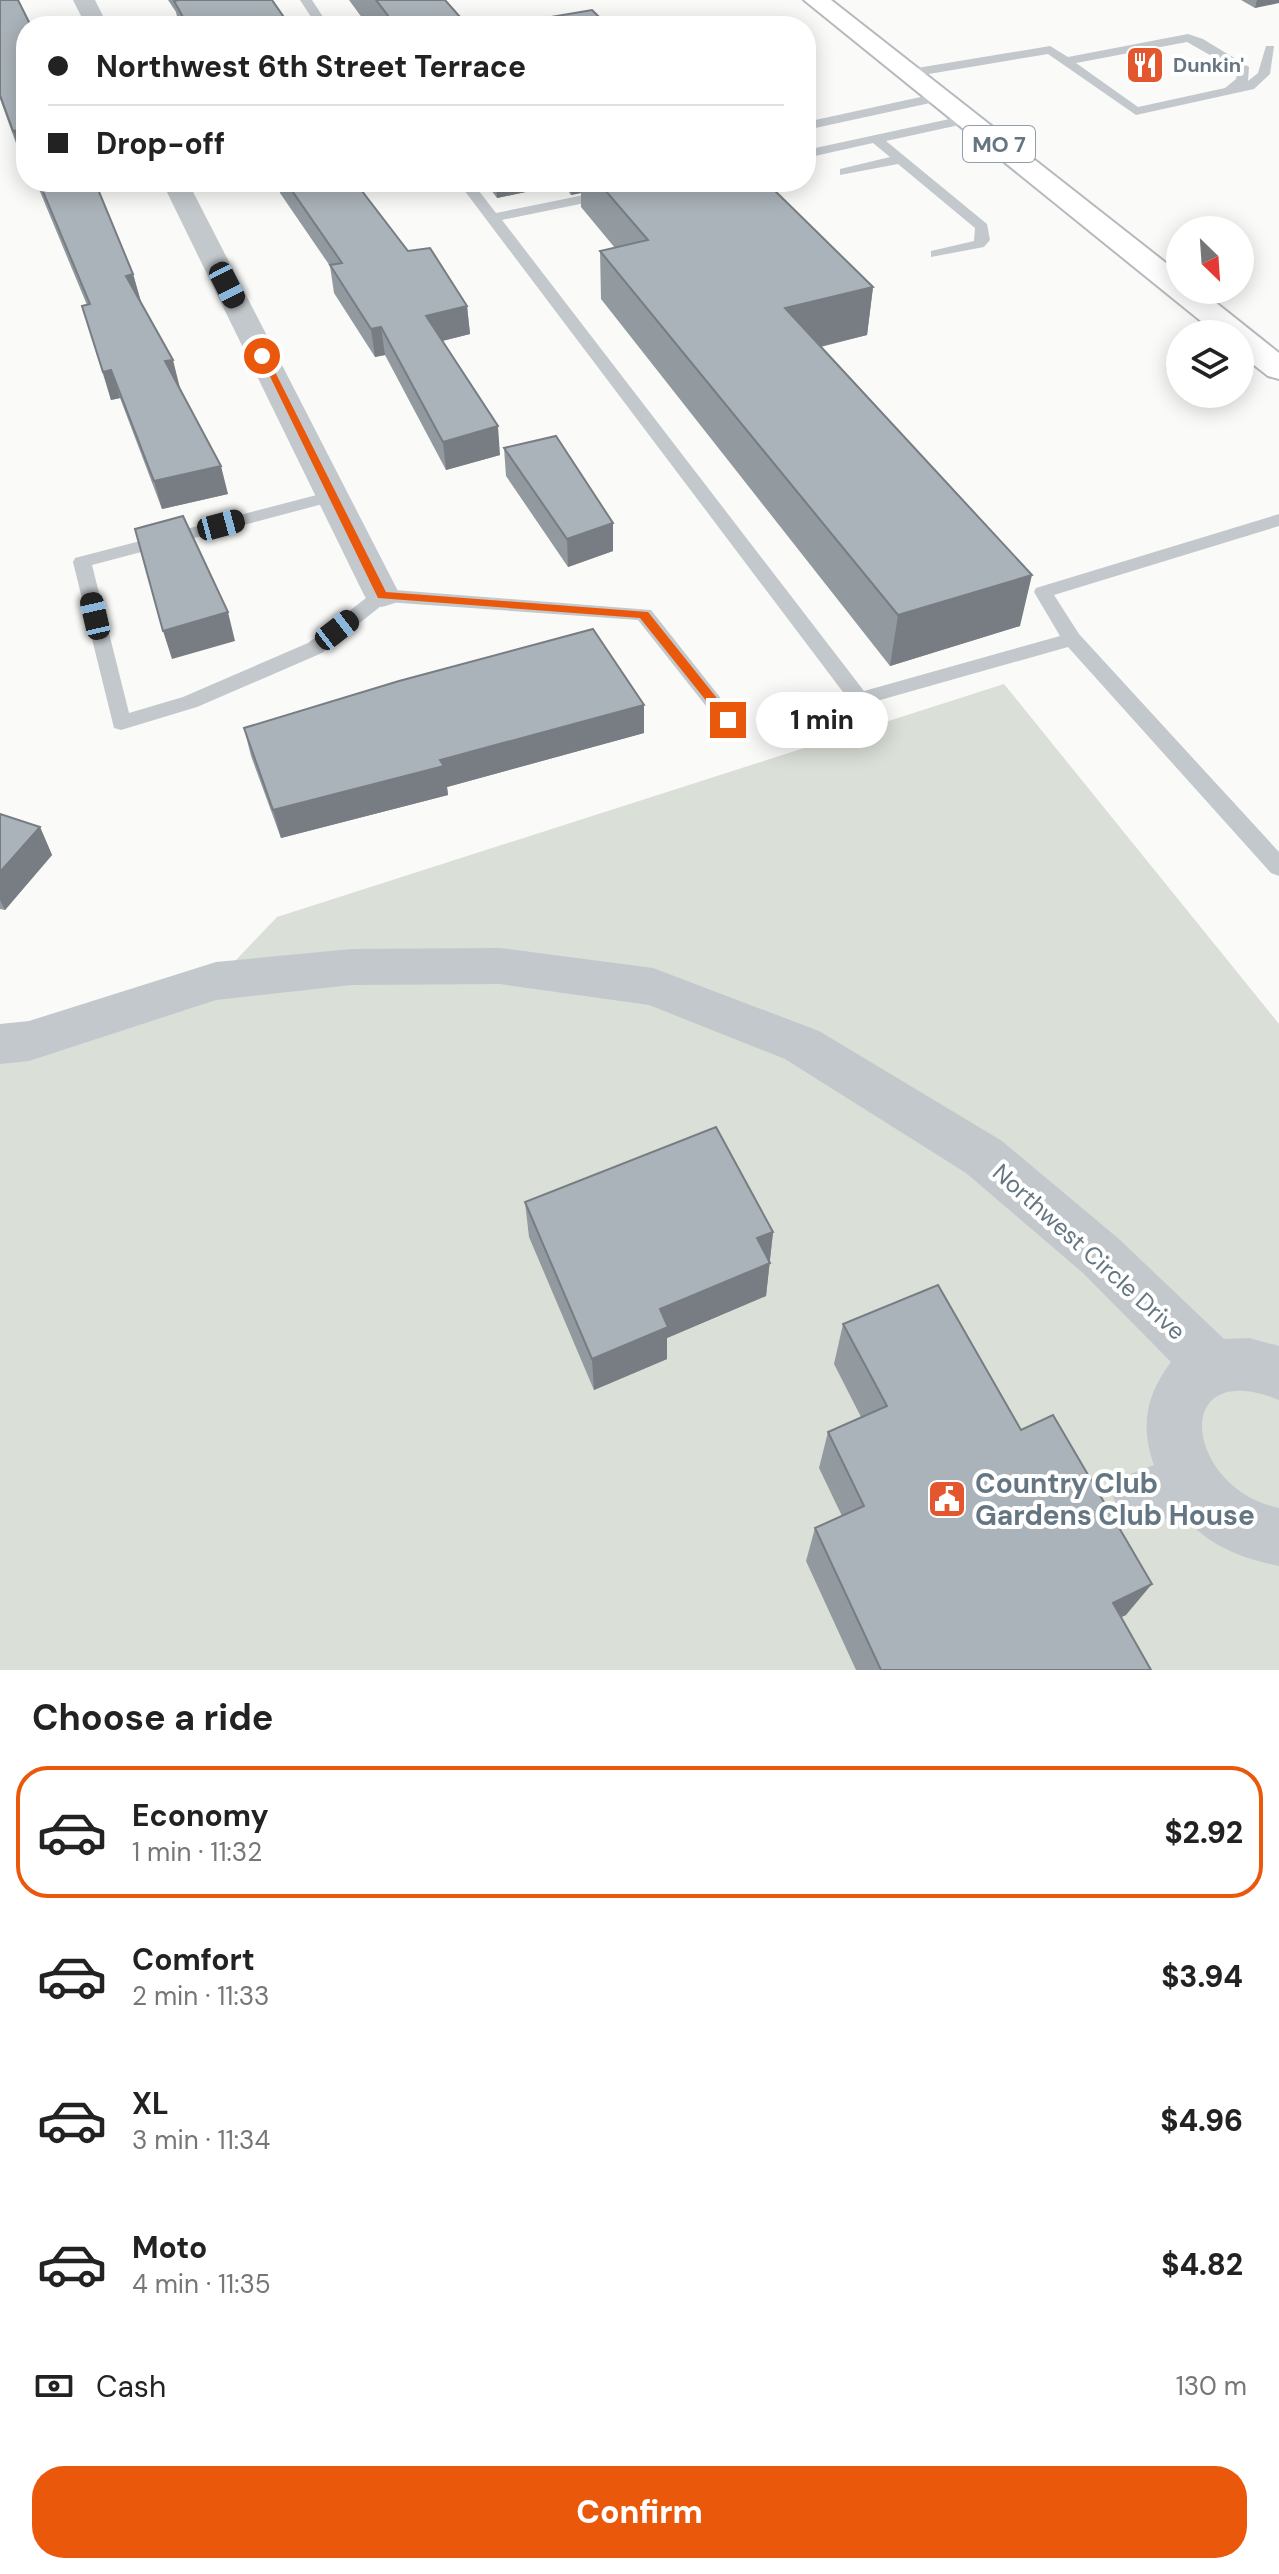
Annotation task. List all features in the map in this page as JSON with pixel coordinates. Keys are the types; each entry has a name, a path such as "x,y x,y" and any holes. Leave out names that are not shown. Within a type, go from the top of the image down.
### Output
{"main road":[{"name":"MO 7","path":"816,0 1166,279"},
{"name":"MO 7","path":"1198,304 1218,320"},
{"name":"MO 7","path":"1254,349 1279,369"}],"street":[{"path":"180,192 382,595"},
{"name":"Northwest Circle Drive","path":"0,1044 29,1041 216,981 352,967 500,966 653,987 802,1045 984,1157 1101,1256 1260,1367"},
{"name":"Northwest Circle Drive","path":"1260,1367 1191,1380 1178,1400 1172,1427 1176,1455 1166,1490 1212,1509 1240,1528 1279,1537"}],"lane":[{"path":"1066,61 1188,38 1245,70 1242,81 1230,90"},
{"path":"911,73 1050,50 1136,111 1250,86 1264,74 1270,49"},
{"path":"816,124 939,97"},
{"path":"816,152 968,119"},
{"path":"876,139 982,227 983,240 979,244 936,254"},
{"path":"845,172 901,159"},
{"path":"473,192 859,699 1072,639"},
{"path":"493,218 619,192"},
{"path":"332,496 82,562 121,723 190,702 315,648 382,595 644,614 728,720"},
{"path":"1279,520 1043,592 1072,639 1279,867"}],"shaded area":[{"path":"1004,684 1279,1024 1279,1670 0,1670 0,1044 216,981 277,917"}],"building":[{"path":"0,0 18,0 26,16 16,16 16,130 13,131 0,95"},
{"path":"272,0 283,16 182,16 174,1"},
{"path":"376,0 445,0 459,16 388,16"},
{"path":"592,10 598,16 556,16"},
{"path":"43,192 99,192 133,274 126,276 173,360 165,361 221,466 154,481 111,370 103,372 82,306 90,304"},
{"path":"293,192 363,192 408,251 430,248 467,306 426,316 498,426 443,442 381,327 371,329 330,265 342,263"},
{"path":"607,192 776,192 873,287 785,308 1032,575 898,615 600,251 648,240"},
{"path":"556,436 613,523 567,539 504,448"},
{"path":"183,516 228,612 163,631 135,529"},
{"path":"593,629 644,705 440,760 444,766 273,810 244,728 399,681"},
{"path":"0,814 40,827 0,872"},
{"path":"716,1127 773,1232 757,1238 770,1263 660,1309 668,1327 592,1359 525,1202"},
{"name":"Country Club Gardens Club House","path":"938,1285 1021,1430 1053,1415 1152,1584 1113,1603 1151,1670 881,1670 815,1528 864,1506 828,1432 887,1406 843,1324"}],"place":[{"name":"Dunkin'","path":"1145,65"},
{"name":"Country Club Gardens Club House","path":"947,1499"}],"route":[{"path":"262,356 382,595 644,614 728,720"}]}
